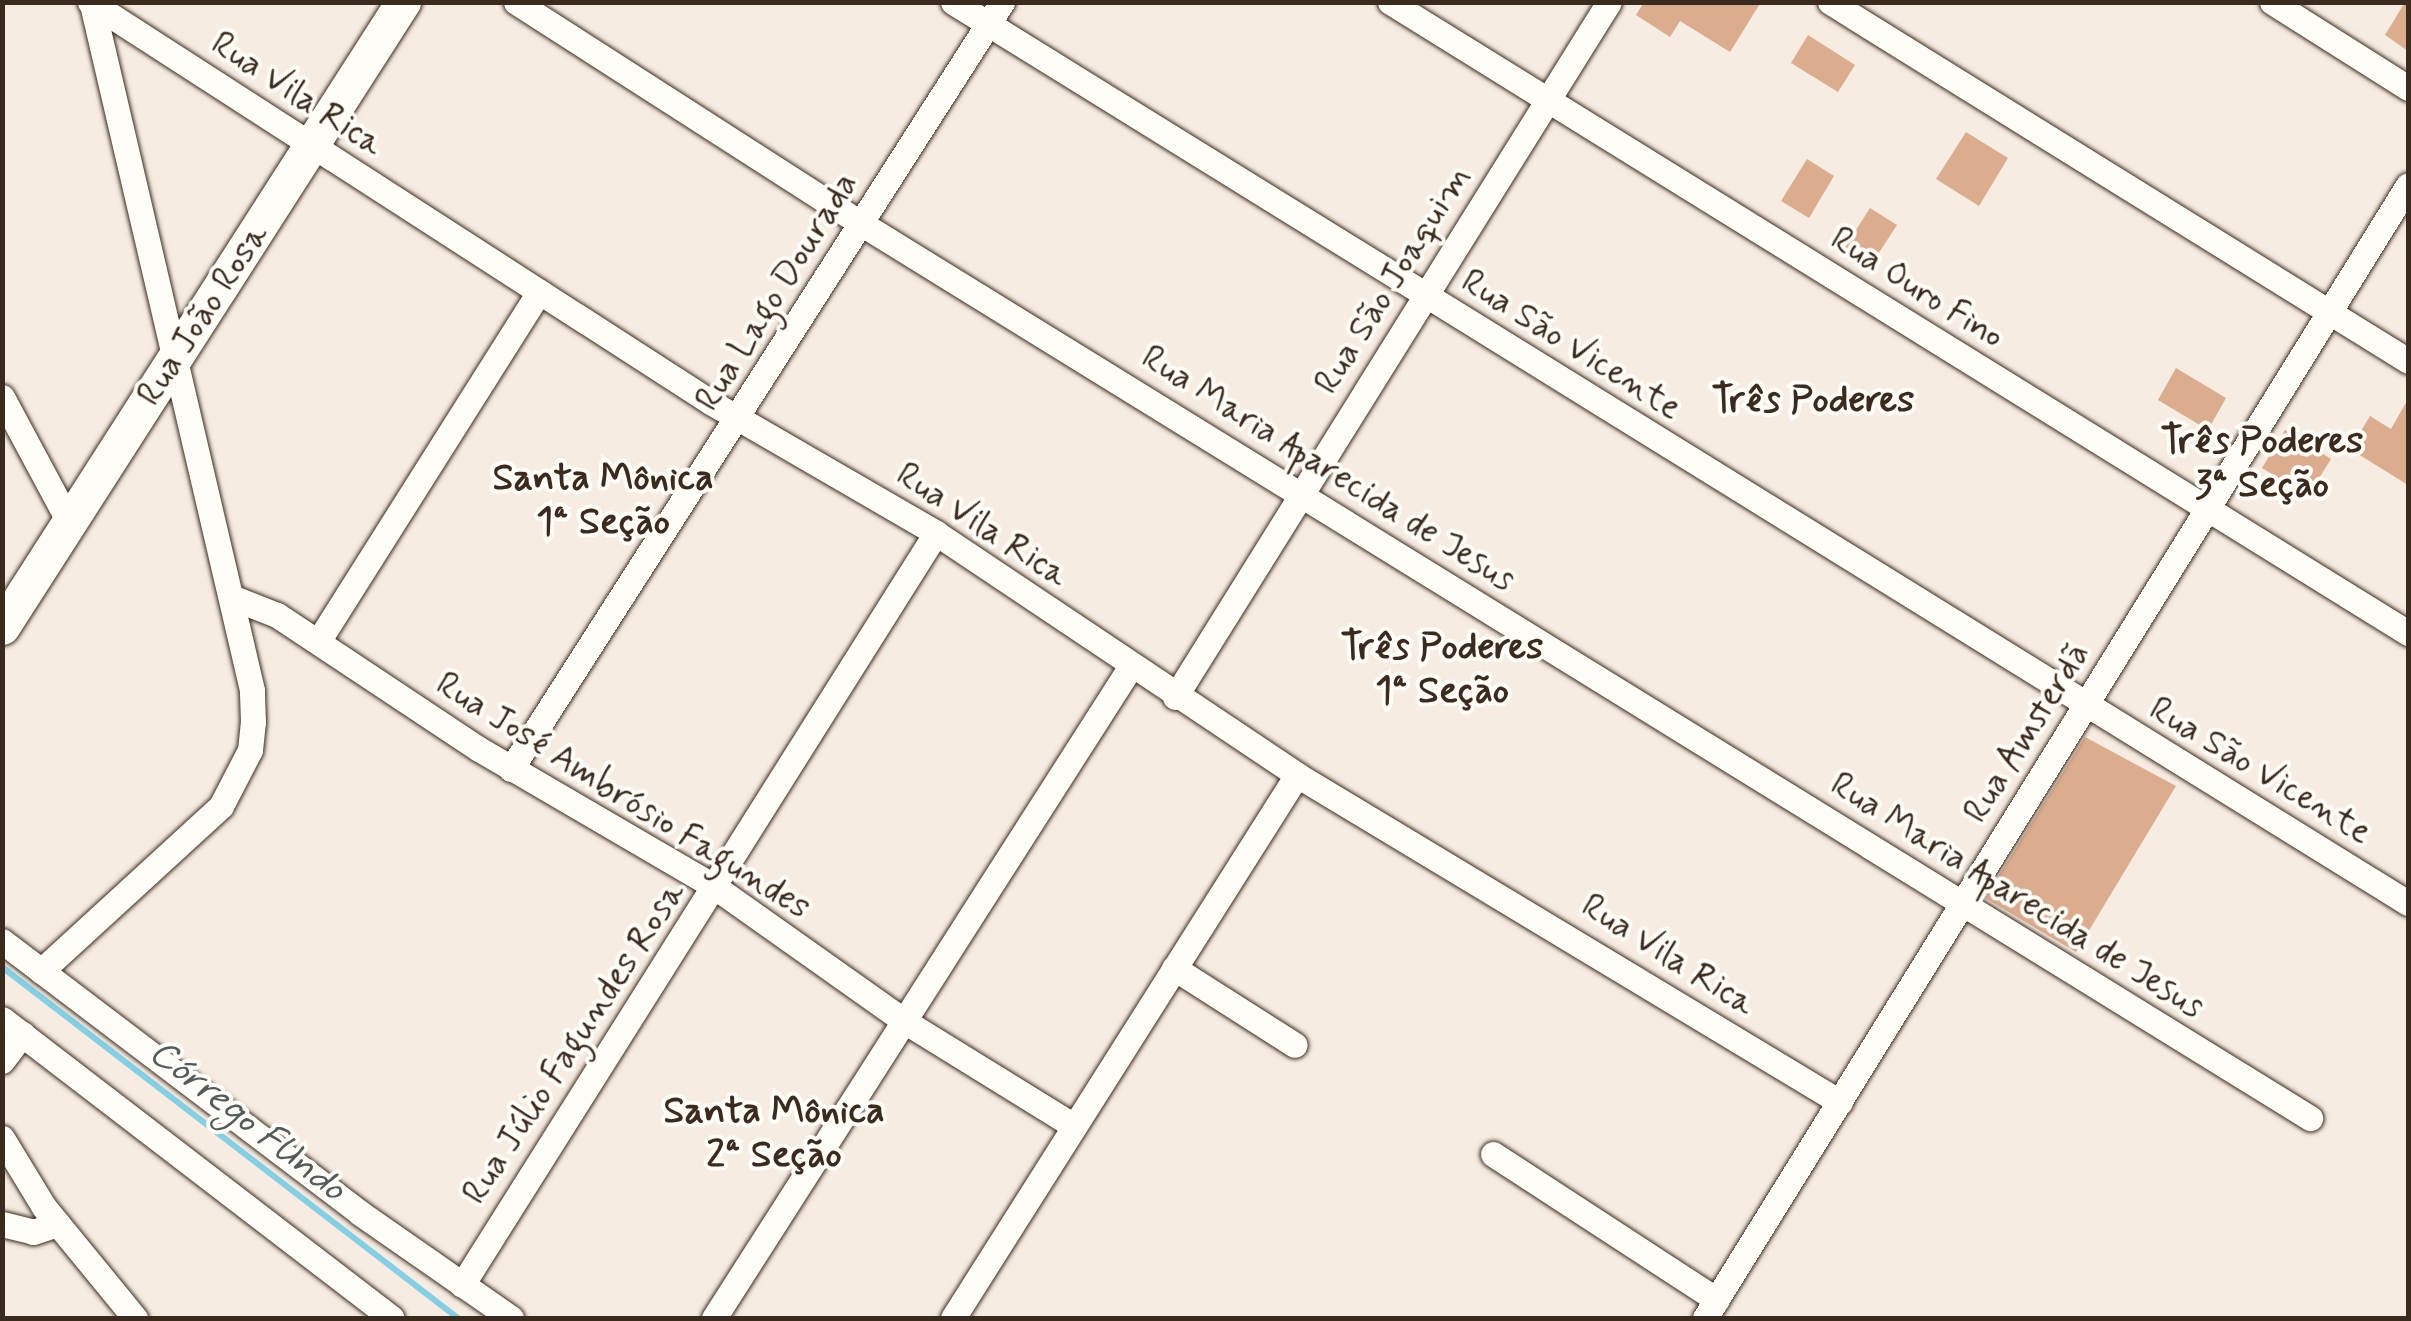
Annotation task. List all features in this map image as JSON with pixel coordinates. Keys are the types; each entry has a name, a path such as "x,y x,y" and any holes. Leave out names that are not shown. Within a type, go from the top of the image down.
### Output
{"main road":[{"name":"Rua João Rosa","path":"2,627 403,2"}],"street":[{"name":"Rua Maria Aparecida de Jesus","path":"516,2 862,224 2310,1118"},
{"name":"Rua São Vicente","path":"953,2 2408,903"},
{"name":"Rua Lago Dourada","path":"511,769 1002,2"},
{"name":"Rua Ouro Fino","path":"1390,2 2408,633"},
{"name":"Rua São Joaquim","path":"1175,697 1610,2"},
{"path":"1830,2 2408,361"},
{"path":"2272,2 2408,88"},
{"name":"Rua Vila Rica","path":"91,3 738,419 936,533 1296,775 1840,1102"},
{"path":"41,971 221,806 238,780 250,750 252,690 91,3"},
{"name":"Rua Amsterdã","path":"1711,1309 2408,185"},
{"path":"319,640 540,292"},
{"path":"2,397 70,524"},
{"name":"Rua Júlio Fagundes Rosa","path":"462,1285 936,533"},
{"name":"Rua José Ambrósio Fagundes","path":"231,597 319,640 511,769 715,888 904,1021 1074,1126"},
{"path":"714,1318 1130,666"},
{"path":"952,1318 1296,775"},
{"path":"2,940 511,1318"},
{"path":"1174,968 1296,1046"},
{"path":"2,1061 12,1027 392,1318"},
{"path":"2,1138 58,1224 135,1318"},
{"path":"1493,1154 1711,1309"},
{"path":"2,1224 33,1232 58,1224"}],"building":[{"path":"1644,2 1761,2 1730,52 1680,21 1670,37 1636,15"},
{"path":"2408,2 2408,51 2385,35"},
{"path":"1808,35 1855,65 1838,92 1791,63"},
{"path":"1966,132 2008,158 1979,206 1936,179"},
{"path":"1807,159 1834,176 1809,218 1781,201"},
{"path":"1870,208 1897,225 1869,268 1842,252"},
{"path":"2176,368 2226,398 2208,430 2158,400"},
{"path":"2408,399 2408,485 2350,449 2370,416 2391,429"},
{"path":"2285,430 2331,459 2308,496 2262,468"},
{"path":"2085,737 2176,786 2076,952 1985,898"}],"waterway":[{"name":"Córrego FUndo","path":"2,967 458,1318"}],"district":[{"name":"Três Poderes","path":"1813,401"},
{"name":"Três Poderes 3ª Seção","path":"2262,464"},
{"name":"Santa Mônica 1ª Seção","path":"603,501"},
{"name":"Três Poderes 1ª Seção","path":"1442,670"},
{"name":"Santa Mônica 2ª Seção","path":"774,1134"}]}
